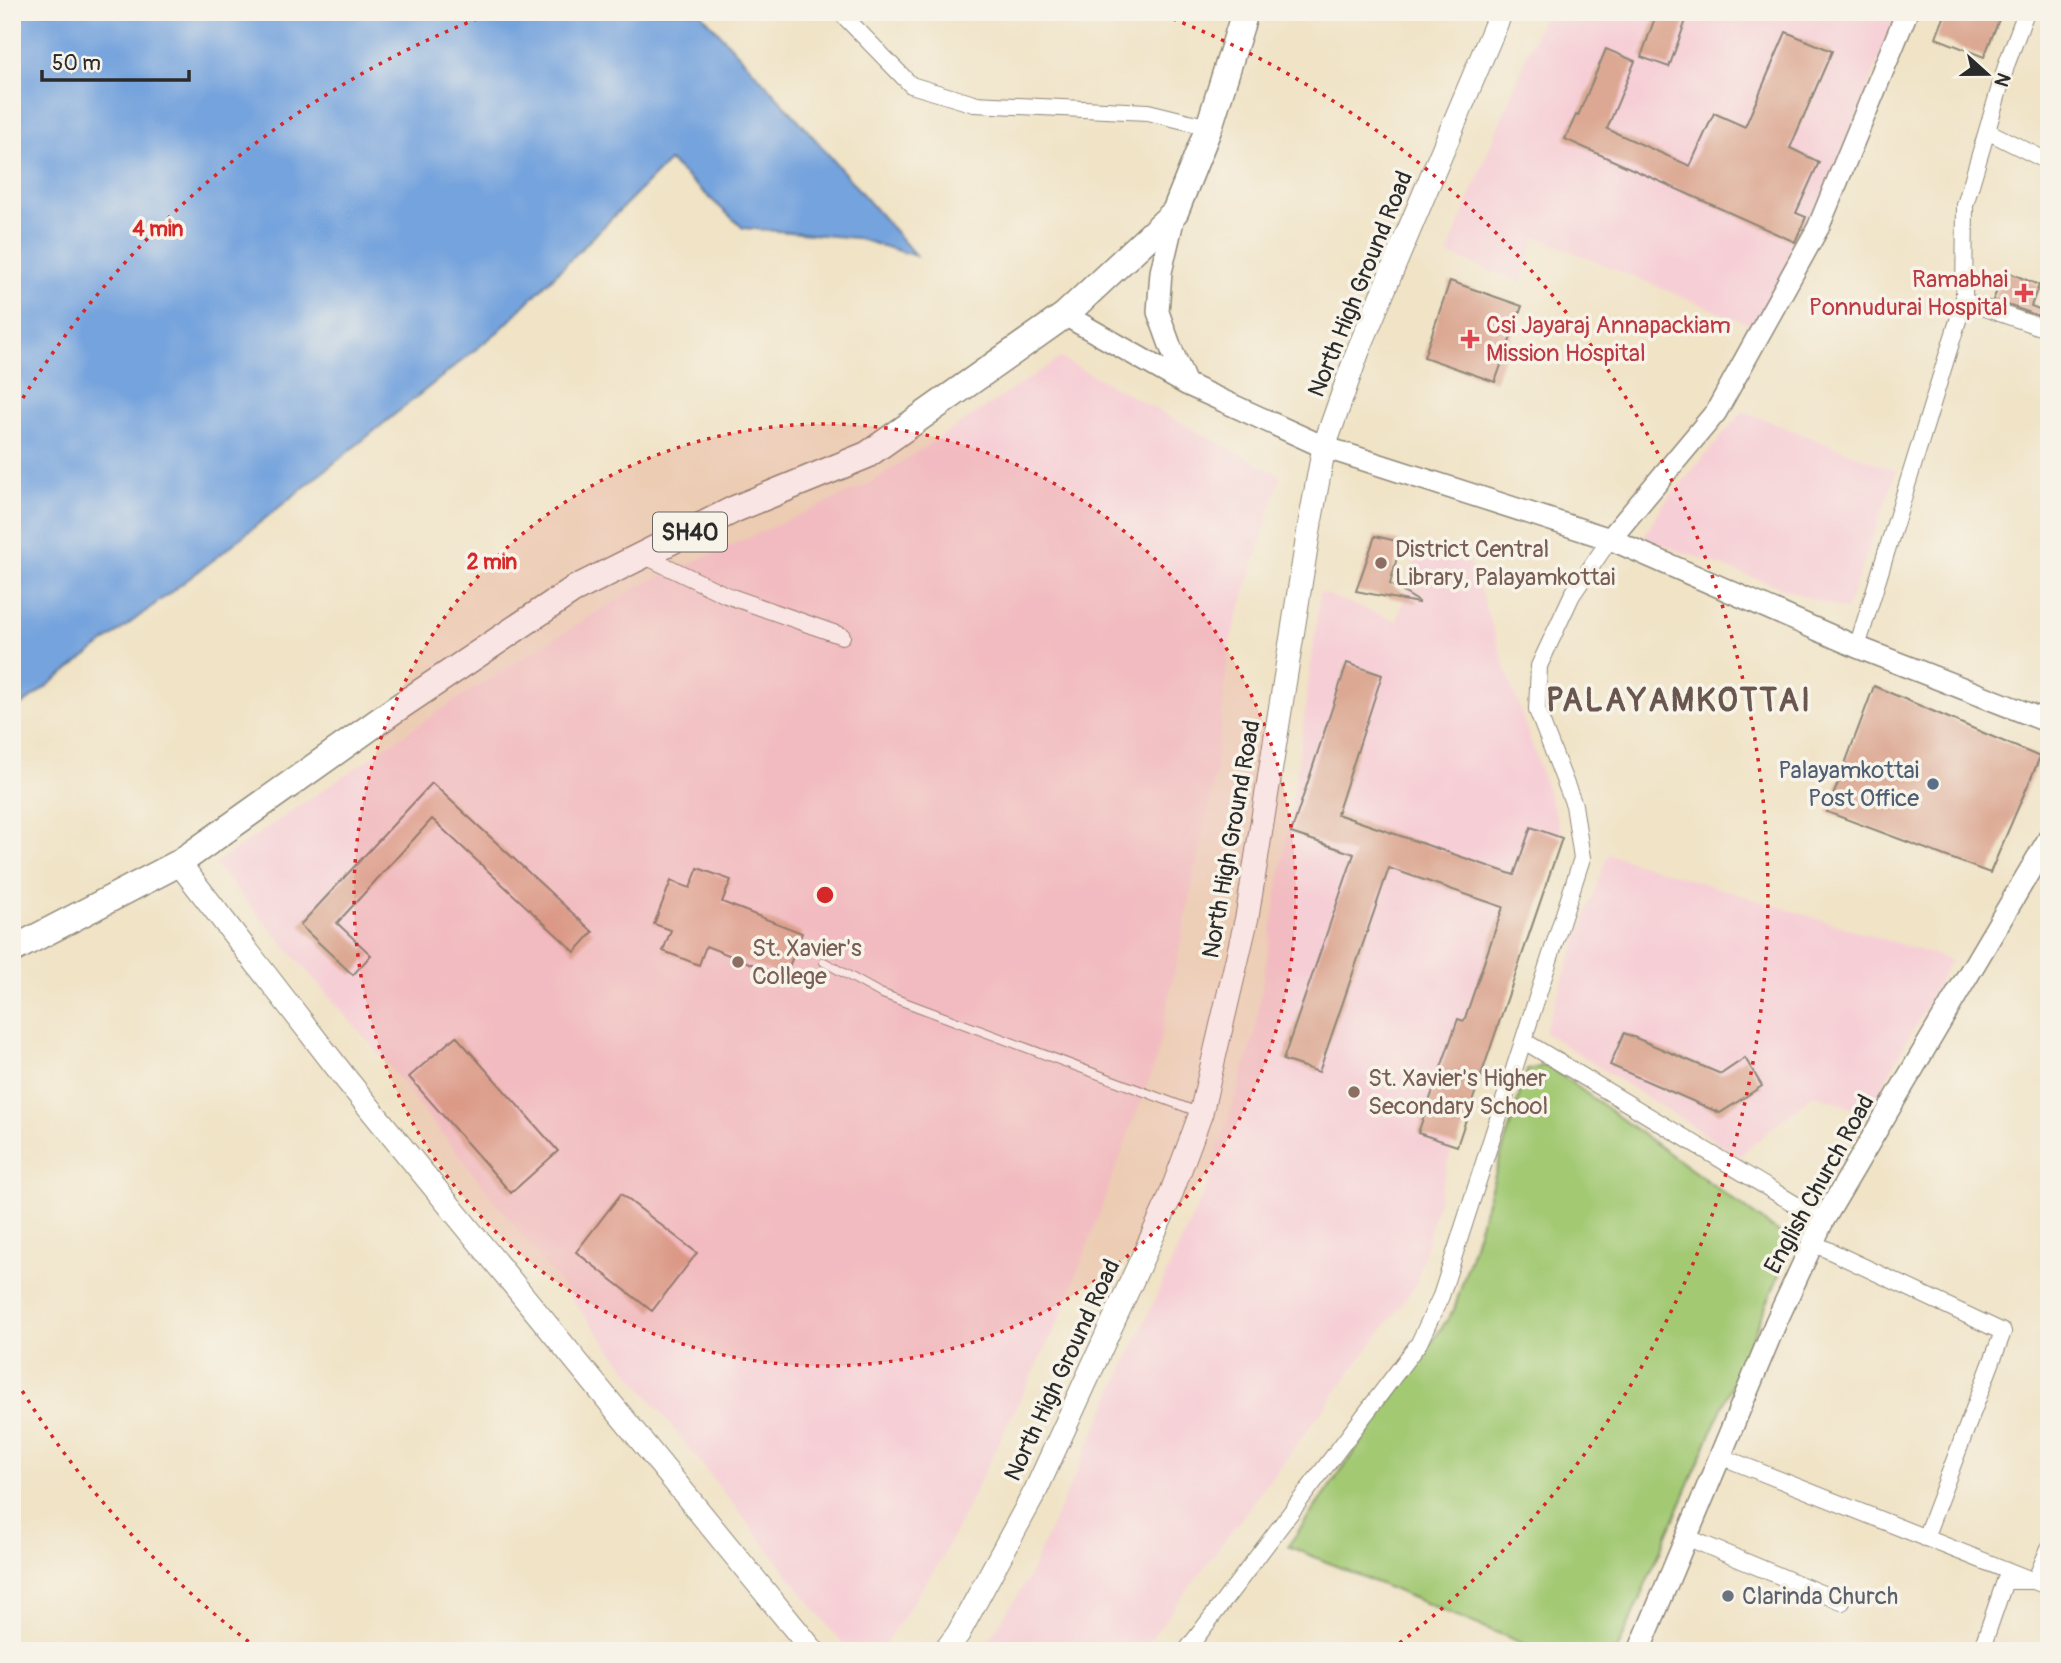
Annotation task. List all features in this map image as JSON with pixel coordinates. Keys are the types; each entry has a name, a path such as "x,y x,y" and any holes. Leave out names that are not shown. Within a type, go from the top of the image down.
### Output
{"main road":[{"name":"SH40","path":"12,950 179,863 393,711 573,590 735,509 867,455 1065,315 1175,212 1209,127 1245,12"},
{"name":"North High Ground Road","path":"944,1651 958,1634 1035,1492 1168,1202 1201,1113 1247,917 1324,447 1358,351 1501,12"},
{"path":"179,863 355,1090 813,1651"}],"street":[{"path":"840,12 911,85 974,104 1148,112 1209,127"},
{"path":"1186,1651 1419,1343 1441,1296 1582,858 1574,805 1537,710 1539,666 1572,595 1610,539 1716,412 1818,228 1907,12"},
{"path":"1857,647 1964,301 1965,205 2007,63 2026,12"},
{"path":"1987,131 2049,162"},
{"path":"1175,212 1161,272 1158,312 1186,384"},
{"path":"1964,301 2049,330"},
{"path":"1065,315 1186,384 1324,447 1610,539 1857,647 2049,723"},
{"path":"643,555 726,595 842,636"},
{"name":"English Church Road","path":"1639,1651 1776,1322 1823,1221 2049,838"},
{"path":"1524,1041 1823,1221"},
{"path":"1813,1243 2003,1332 1925,1538"},
{"path":"1720,1456 2042,1584"},
{"path":"1686,1537 1842,1602"},
{"path":"2042,1584 2049,1548"},
{"path":"1981,1651 2006,1581 2042,1584"}],"lane":[{"path":"824,962 880,993 1201,1113"}],"shaded area":[{"path":"1544,12 1898,12 1819,212 1756,327 1536,237 1522,283 1447,254"},
{"name":"St. Xavier's College","path":"1060,358 1281,476 1229,645 1215,777 1156,1060 1062,1314 941,1560 880,1651 848,1651 386,1062 214,864 451,703 637,587 867,485"},
{"path":"1743,411 1897,471 1846,611 1643,538 1662,506"},
{"name":"St. Xavier's Higher Secondary School","path":"1418,551 1471,564 1561,831 1452,1147 1416,1285 1142,1651 982,1651 1026,1582 1206,1187 1254,1038 1298,764 1320,592 1397,621"},
{"path":"1608,854 1951,960 1867,1114 1814,1094 1739,1156 1544,1032"}],"green space":[{"path":"1547,1065 1793,1243 1617,1651 1541,1651 1288,1546 1454,1310 1527,1070"}],"water":[{"path":"12,12 700,12 802,124 916,256 856,238 743,228 669,161 500,330 212,561 22,705 12,699"}],"building":[{"path":"1657,12 1689,12 1669,67 1641,57"},
{"path":"1946,12 2002,12 1984,57 1936,38"},
{"path":"1786,32 1832,51 1790,148 1819,162 1796,213 1806,217 1795,242 1565,139 1576,115 1578,116 1606,49 1635,61 1607,129 1690,166 1714,113 1745,127"},
{"path":"2005,271 2039,285 2031,306 2049,313 2048,319 1993,300"},
{"path":"1450,281 1522,306 1495,382 1424,357"},
{"name":"District Central Library, Palayamkottai","path":"1375,536 1401,542 1390,584 1418,603 1356,591"},
{"path":"1347,663 1382,675 1337,814 1514,875 1531,827 1562,838 1457,1146 1418,1133 1458,1019 1464,1021 1503,907 1389,868 1319,1072 1283,1060 1354,854 1291,833"},
{"name":"Palayamkottai Post Office","path":"1874,686 2040,757 1990,873 1827,812"},
{"path":"432,783 593,932 575,952 432,819 337,923 371,955 353,975 300,925"},
{"path":"698,868 731,880 722,902 802,933 785,977 706,946 699,965 663,951 671,930 654,924 671,881 690,888"},
{"path":"1624,1033 1721,1074 1745,1058 1762,1086 1720,1113 1610,1065"},
{"path":"456,1036 558,1151 511,1193 409,1077"},
{"path":"621,1194 697,1253 652,1311 576,1252"}],"place":[{"name":"Ramabhai Ponnudurai Hospital","path":"2024,293"},
{"name":"Csi Jayaraj Annapackiam Mission Hospital","path":"1470,339"},
{"name":"District Central Library, Palayamkottai","path":"1381,563"},
{"name":"Palayamkottai Post Office","path":"1933,784"},
{"name":"St. Xavier's College","path":"738,962"},
{"name":"St. Xavier's Higher Secondary School","path":"1354,1092"},
{"name":"Clarinda Church","path":"1728,1596"}],"district":[{"name":"PALAYAMKOTTAI","path":"1679,700"}]}
